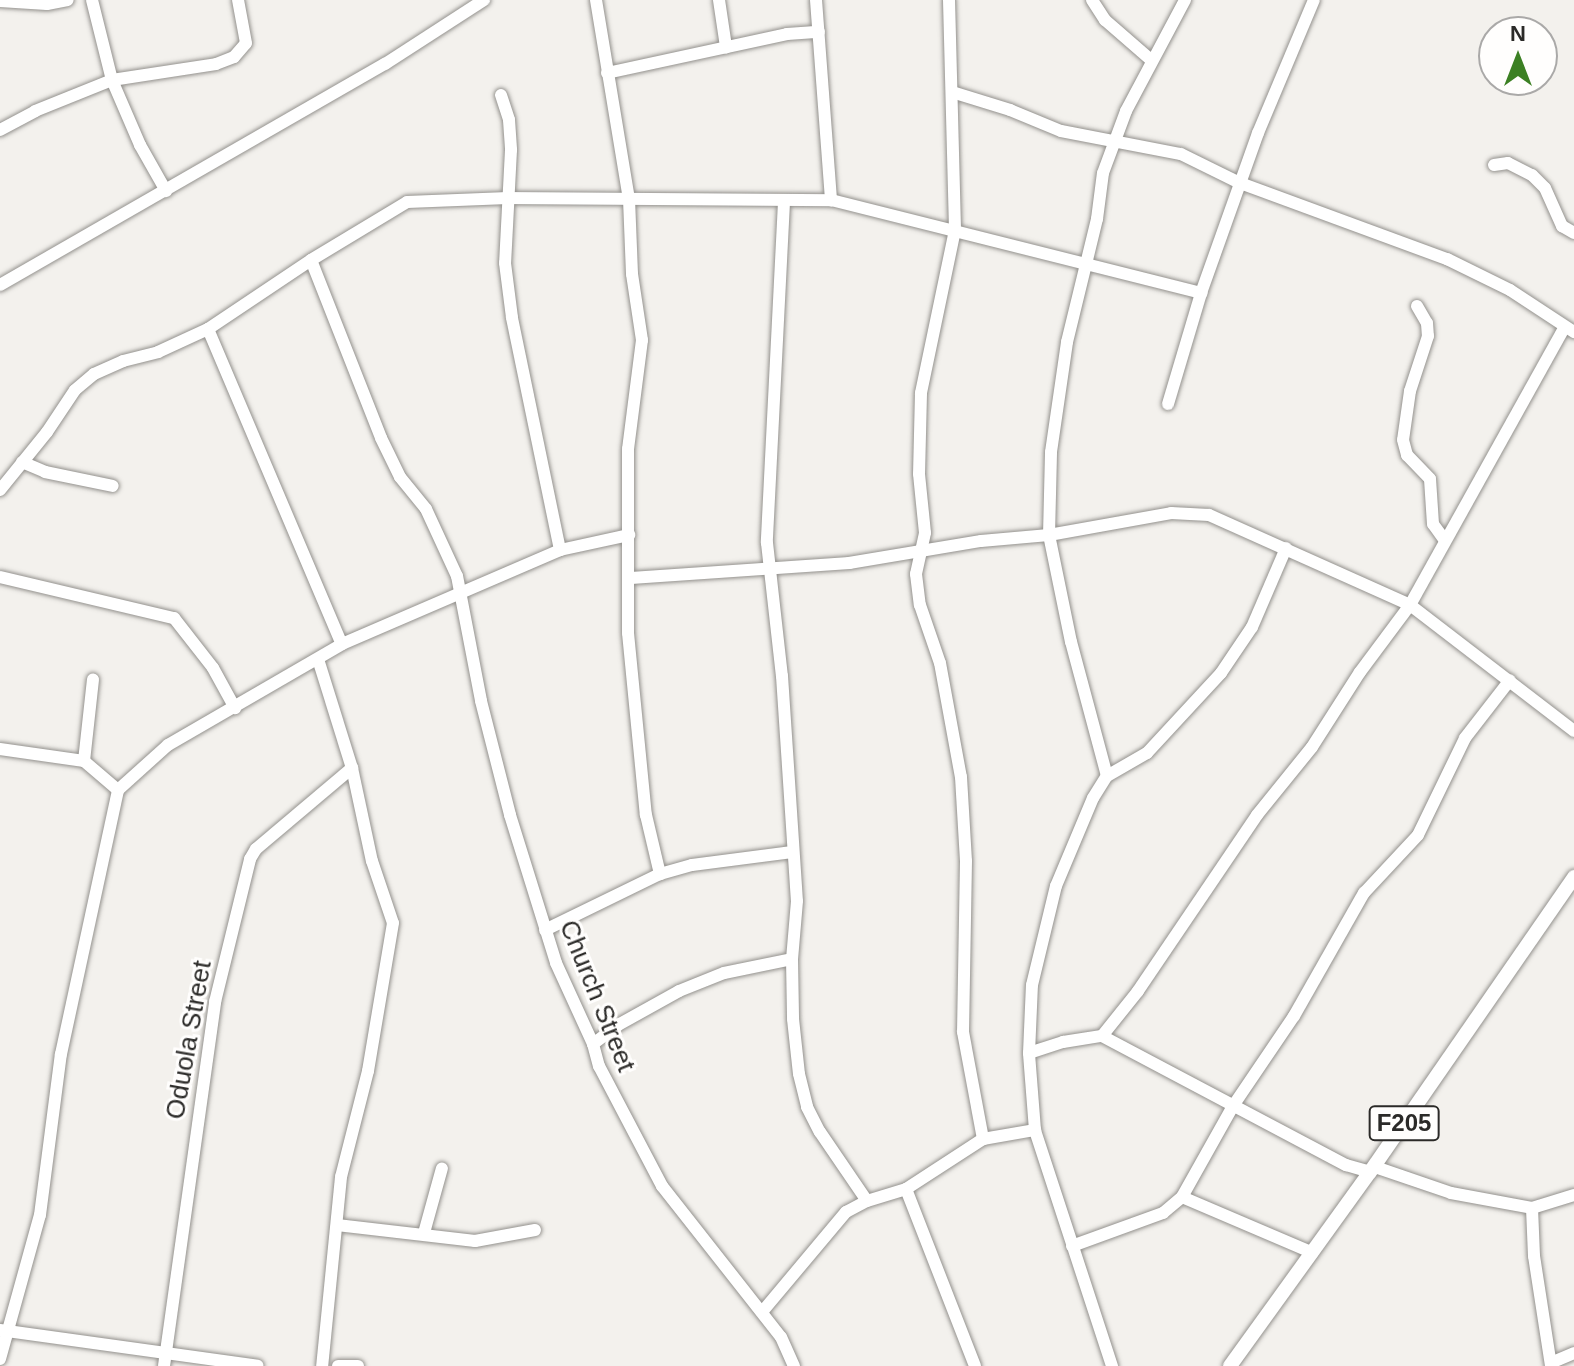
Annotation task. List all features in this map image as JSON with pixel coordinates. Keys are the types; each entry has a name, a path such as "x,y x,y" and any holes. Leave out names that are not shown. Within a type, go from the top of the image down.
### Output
{"main road":[{"name":"F205","path":"1492,1003 1574,877"},
{"name":"F205","path":"1239,1365 1451,1060 1574,890"},
{"name":"F205","path":"1239,1365 1313,1253 1374,1170"}],"street":[{"path":"0,1 47,4 68,0"},
{"path":"92,0 112,80 140,145 166,191"},
{"path":"0,130 35,111 112,80 216,64 234,57 246,43 238,0"},
{"path":"0,285 385,64 484,0"},
{"path":"596,0 629,199 632,274 642,340 628,449 631,578 628,633 643,784 660,874"},
{"path":"719,0 726,47"},
{"path":"816,0 831,200"},
{"path":"949,0 955,230 921,393 919,474 925,533 916,574 920,605 940,663 961,777 966,861 963,1032 983,1139"},
{"path":"1092,0 1105,20 1151,60"},
{"path":"1107,776 1071,642 1049,535 1051,452 1067,342 1086,266 1103,173 1126,111 1185,0"},
{"path":"1168,404 1201,293 1240,183 1314,0"},
{"path":"607,73 787,34 819,32"},
{"path":"952,92 1010,110 1061,131 1181,154 1240,183 1447,259 1510,290 1569,330 1444,539 1410,605 1360,672 1312,747 1257,815 1138,991 1102,1036"},
{"path":"501,95 509,120 505,263 512,318 560,550"},
{"path":"1494,165 1508,163 1532,175 1545,188 1562,226 1574,233"},
{"path":"0,490 75,390 94,374 123,361 158,352 208,329 311,260 407,202 508,198 831,200 1201,293"},
{"path":"784,202 767,543 782,676 797,901 792,959 794,1033 807,1107 820,1132 867,1201"},
{"name":"Church Street","path":"311,260 381,438 400,477 426,509 449,555 494,758 545,930 576,1014 593,1044 599,1066 662,1186 781,1337 794,1366"},
{"path":"1417,306 1427,323 1428,336 1410,391 1403,440 1407,455 1430,479 1433,524 1444,539"},
{"path":"208,329 342,644"},
{"path":"22,462 45,472 113,486"},
{"path":"631,578 772,570 921,552 981,541 1049,535 1188,512 1209,515 1410,605 1574,731"},
{"path":"0,1359 3,1331 40,1215 61,1054 118,790 168,745 342,644 460,596 560,550 629,535"},
{"path":"1112,1366 1035,1130 1029,1053 1032,985 1056,886 1078,831 1107,776 1147,753 1221,673 1252,627 1286,548"},
{"path":"0,577 174,618 213,668 235,708"},
{"path":"318,659 352,768 372,861 393,923 368,1071 341,1177 322,1366"},
{"path":"84,761 93,679"},
{"path":"1072,1246 1163,1213 1182,1197 1233,1106 1294,1016 1364,893 1418,835 1465,738 1510,680"},
{"path":"0,749 84,761 118,790"},
{"name":"Oduola Street","path":"165,1360 215,1002 250,859 256,849 352,768"},
{"path":"545,930 660,874 692,865 792,852"},
{"path":"593,1044 618,1025 679,991 724,973 792,959"},
{"path":"1029,1053 1063,1042 1102,1036 1346,1165 1451,1193 1532,1208 1574,1195"},
{"path":"762,1312 846,1212 867,1201 906,1189 983,1139 1035,1130"},
{"path":"424,1233 442,1168"},
{"path":"906,1189 975,1366"},
{"path":"1182,1197 1313,1253"},
{"path":"1532,1208 1534,1256 1552,1364 1574,1353"},
{"path":"337,1225 475,1241 535,1230"},
{"path":"3,1331 165,1360 258,1366"},
{"path":"338,1366 358,1366"}]}
